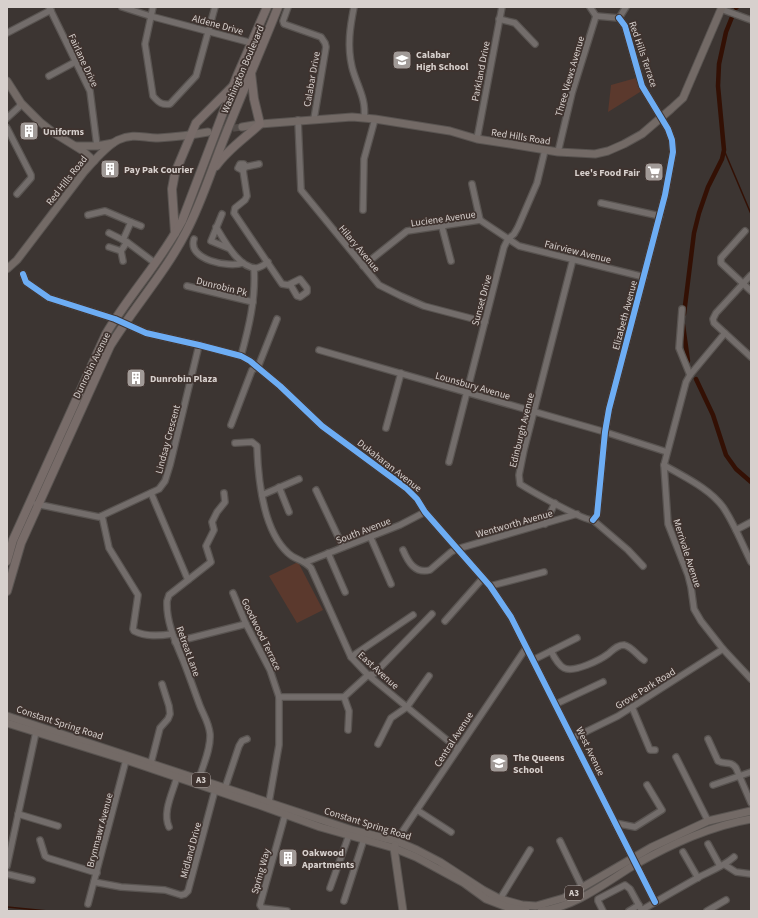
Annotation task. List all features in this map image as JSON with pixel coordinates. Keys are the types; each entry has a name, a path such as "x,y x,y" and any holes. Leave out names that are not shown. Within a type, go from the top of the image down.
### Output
{"highway":[{"name":"Washington Boulevard","path":"211,135 267,7"},
{"name":"Washington Boulevard","path":"224,138 278,7"},
{"path":"208,179 224,156 260,124 255,106 251,73"},
{"path":"175,234 172,189 175,174 196,123 234,84"},
{"name":"Dunrobin Avenue","path":"7,590 34,502 101,345 115,319 137,290 175,234 182,221 211,135"},
{"name":"Dunrobin Avenue","path":"7,561 13,540 34,502 110,346 186,232 224,138"}],"main road":[{"name":"Red Hills Road","path":"242,127 298,120 352,117 375,119 450,131 477,139 558,152 595,154 608,151 642,134 683,98 722,8"},
{"path":"7,81 21,103 40,122 91,158 93,149 97,146"},
{"name":"Red Hills Road","path":"7,269 18,260 84,172 91,158 103,153 114,143 129,136 140,135 158,138 211,135"},
{"path":"76,146 97,146 114,143"},
{"path":"97,146 103,153"},
{"name":"Constant Spring Road","path":"7,716 395,844 440,862 483,890 500,899 522,905 536,906 564,898 582,887 634,861 682,840 710,830 751,819"},
{"name":"Constant Spring Road","path":"7,723 177,777 320,828 364,839 395,844 464,883 486,898 507,907 526,911"},
{"name":"Constant Spring Road","path":"541,911 555,910 588,894 652,847 708,821 751,811"},
{"path":"395,844 403,911"}],"street":[{"name":"Aldene Drive","path":"122,7 150,16 252,43 262,48"},
{"path":"153,7 145,44 153,96 158,102 164,105 170,104 196,76 215,7"},
{"name":"Calabar Drive","path":"288,7 283,23 321,37 326,47 314,119"},
{"path":"354,7 350,29 350,57 352,68 365,105 364,118"},
{"name":"Parkland Drive","path":"477,139 502,7"},
{"path":"590,7 596,16"},
{"name":"Red Hills Terrace","path":"619,18 626,7"},
{"path":"7,33 50,8"},
{"name":"Fairlane Drive","path":"50,8 90,91 97,146"},
{"path":"722,8 751,20"},
{"name":"Red Hills Terrace","path":"596,16 619,18 625,26 642,86 661,118"},
{"name":"Three Views Avenue","path":"558,152 572,93 596,16"},
{"path":"499,20 515,23 535,44"},
{"path":"49,76 75,62"},
{"path":"7,118 19,107 21,103"},
{"name":"Elizabeth Avenue","path":"593,520 597,515 605,432 609,410 660,216 673,152 672,140 668,129 661,118"},
{"path":"363,210 364,159 375,119"},
{"name":"Hilary Avenue","path":"298,120 301,190 380,285 424,306 485,322"},
{"path":"7,128 31,177 17,194"},
{"name":"Sunset Drive","path":"449,462 504,247 508,239 514,234 518,227 537,183 546,150"},
{"path":"259,164 244,168 246,198 235,208 234,212 282,284 290,284"},
{"path":"472,184 480,220"},
{"path":"601,203 660,216"},
{"path":"88,215 105,211 141,226"},
{"path":"222,214 211,240 228,248"},
{"name":"Luciene Avenue","path":"363,266 407,232 480,220 508,239"},
{"path":"123,261 121,251 131,222"},
{"path":"216,227 228,248 243,263 254,268 262,266 268,262"},
{"path":"442,227 451,261"},
{"path":"745,231 720,261 751,291"},
{"path":"109,233 125,241 155,263"},
{"name":"Fairview Avenue","path":"508,239 519,246 644,277"},
{"path":"194,240 194,251 201,256 230,265 243,263"},
{"path":"109,247 121,251"},
{"name":"Edinburgh Avenue","path":"573,259 519,475 520,484 577,514 593,520 628,550 643,566"},
{"path":"242,356 253,302 255,278 254,268"},
{"path":"23,274 26,282 49,298 115,319 146,333 199,345"},
{"path":"751,275 716,313 713,319 714,323 751,357"},
{"name":"Dunrobin Pk","path":"187,286 253,302"},
{"path":"682,309 679,348 690,376"},
{"path":"231,425 252,370 258,367 277,319"},
{"name":"Merrivale Avenue","path":"725,333 686,382 664,465 668,524 688,575 694,609 701,621 723,649 751,679"},
{"name":"Dukaharan Avenue","path":"199,345 242,356 258,367 322,426 406,488 490,586 511,617 526,648"},
{"name":"Lindsay Crescent","path":"34,502 95,517 102,516 159,489 165,481 181,423 199,345"},
{"name":"Lounsbury Avenue","path":"319,350 605,432 667,452"},
{"path":"386,428 401,373"},
{"path":"235,443 252,442 257,446 258,476 268,520 277,540 288,554 306,562"},
{"path":"664,465 706,491 722,506 736,530 751,562"},
{"path":"262,495 299,479"},
{"path":"279,487 289,512"},
{"path":"316,490 342,547"},
{"path":"151,493 188,580 212,562 206,546 214,530 212,522 217,512 225,502 224,494"},
{"path":"544,524 555,503"},
{"name":"South Avenue","path":"306,562 400,525 425,512"},
{"name":"Wentworth Avenue","path":"403,550 408,562 412,566 417,569 427,571 457,549 577,514"},
{"path":"102,516 109,548 138,595 132,629 146,635 159,636 172,634"},
{"path":"736,530 751,522"},
{"path":"370,536 391,584"},
{"path":"328,553 345,592"},
{"name":"East Avenue","path":"306,562 351,657 368,675 458,749"},
{"path":"490,586 544,572"},
{"path":"445,621 483,578"},
{"name":"Retreat Lane","path":"188,580 169,595 167,601 172,634 208,722 210,737 199,779"},
{"name":"Goodwood Terrace","path":"232,592 246,624 270,670 279,697 279,745 270,802"},
{"path":"279,697 344,697 368,675 374,674 432,614"},
{"path":"351,657 412,615"},
{"path":"175,642 246,624"},
{"path":"533,660 577,638"},
{"path":"551,651 562,667 570,669 589,664 621,645 628,646 644,660"},
{"name":"West Avenue","path":"526,648 556,704 655,902"},
{"name":"Central Avenue","path":"395,844 526,648"},
{"name":"Grove Park Road","path":"573,738 618,716 723,649"},
{"path":"378,744 391,718 407,707 429,676"},
{"path":"556,704 603,682"},
{"path":"151,763 160,728 168,719 170,714 162,684"},
{"path":"344,697 348,711 348,730"},
{"path":"632,707 650,750 655,750"},
{"path":"7,866 36,732"},
{"path":"225,788 239,746 242,741 247,739"},
{"path":"708,739 718,761 721,763 729,762 733,764 740,776 751,803"},
{"path":"676,757 708,821"},
{"name":"Brynmawr Avenue","path":"88,904 126,760"},
{"path":"712,785 751,772"},
{"path":"169,827 166,820 167,812 177,777"},
{"path":"615,823 635,827 662,810 647,785"},
{"name":"Midland Drive","path":"94,882 121,887 165,890 182,895 186,894 215,790"},
{"path":"417,810 450,832"},
{"path":"18,814 58,826"},
{"name":"Spring Way","path":"285,815 260,906 262,908 287,910"},
{"path":"330,888 349,835"},
{"path":"344,901 364,839"},
{"path":"40,840 45,856 48,858 97,873"},
{"path":"560,841 582,887"},
{"path":"708,844 722,865 736,872 751,874"},
{"path":"500,899 530,850"},
{"path":"683,852 698,878"},
{"path":"629,911 641,909 655,902 734,857"},
{"path":"7,874 32,880"},
{"path":"603,911 598,900 625,885 630,888 641,909"},
{"path":"706,911 726,900"}],"shaded area":[{"path":"636,78 641,90 640,92 608,112 611,85"},
{"path":"298,562 323,610 297,623 269,576"}],"waterway":[{"path":"684,314 694,233 708,187 722,159 724,150 718,86 719,64 726,32 732,17"},
{"path":"724,150 751,214"},
{"path":"683,325 688,361"},
{"path":"696,379 713,415 726,455 736,469 751,482"},
{"path":"7,907 48,911"}],"tunnel":[{"path":"212,131 242,127"}],"cycle path":[{"path":"593,520 597,515 605,432 609,409 665,195 673,152 672,140 668,129 642,86 625,26 619,18"},
{"path":"23,274 26,282 49,298 115,319 146,333 241,356 250,361 280,386 322,426 406,488 490,586 511,617 655,902"}],"place":[{"name":"Calabar High School","path":"402,60"},
{"name":"Uniforms","path":"29,131"},
{"name":"Pay Pak Courier","path":"110,169"},
{"name":"Lee's Food Fair","path":"654,172"},
{"name":"Dunrobin Plaza","path":"136,378"},
{"name":"The Queens School","path":"499,763"},
{"name":"Oakwood Apartments","path":"288,858"}]}
